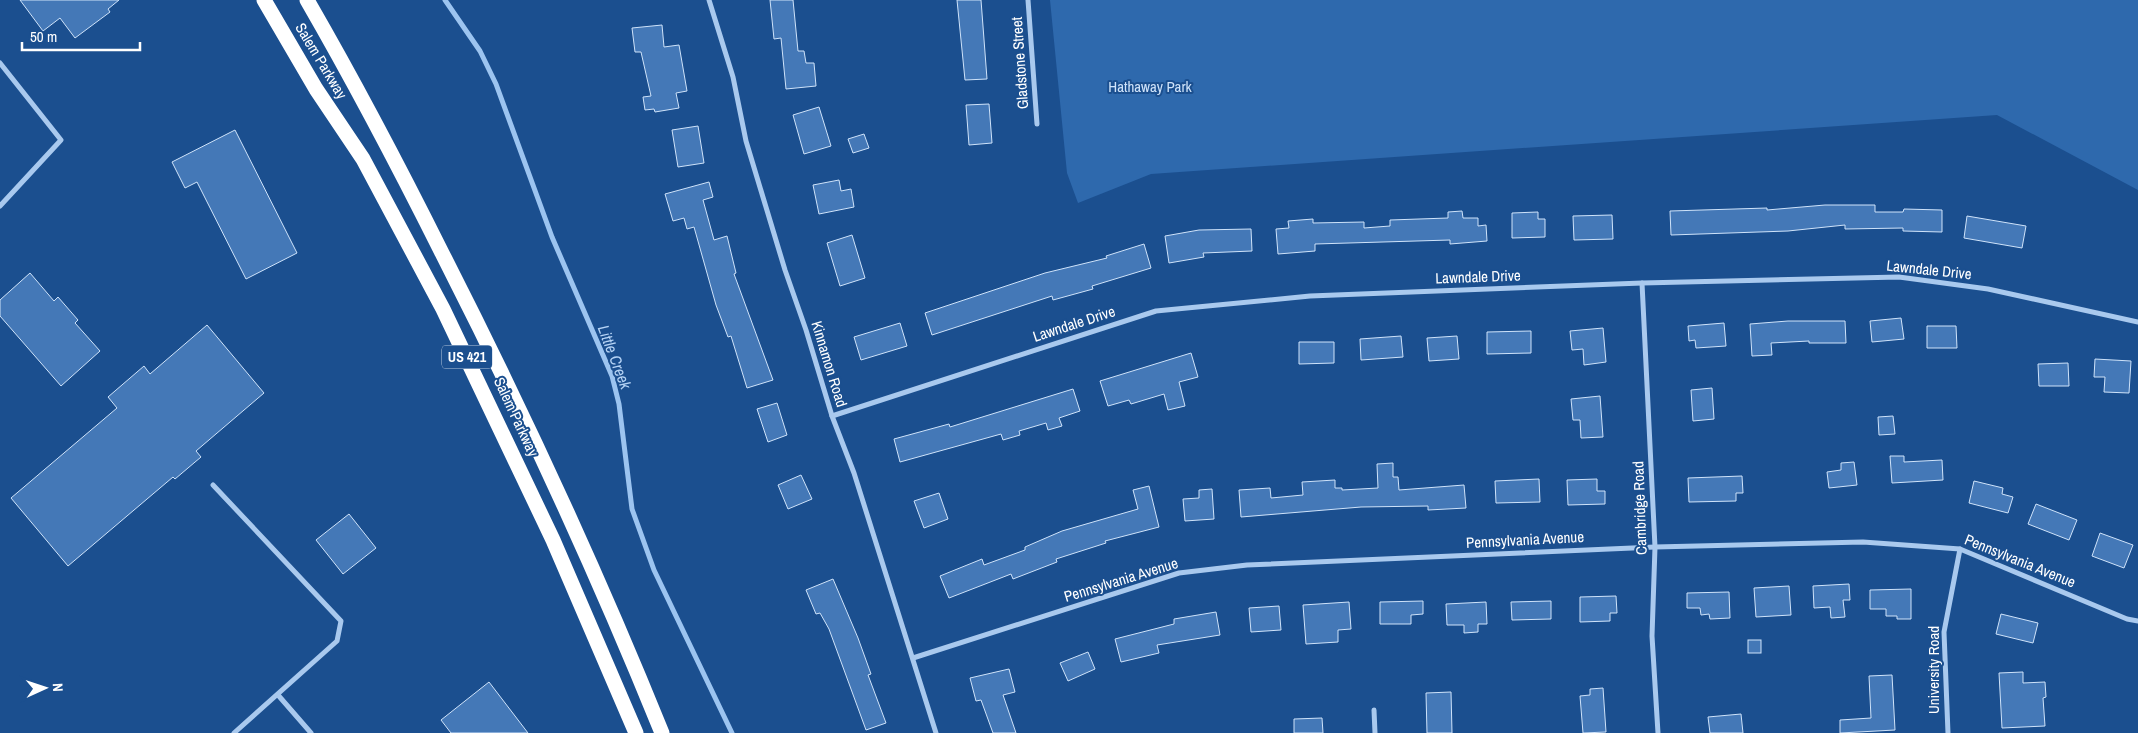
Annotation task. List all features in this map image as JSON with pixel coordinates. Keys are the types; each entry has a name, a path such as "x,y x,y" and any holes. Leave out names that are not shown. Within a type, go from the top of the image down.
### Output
{"highway":[{"name":"Salem Parkway","path":"264,0 316,89 363,159 443,309 553,540 636,733"},
{"name":"Salem Parkway","path":"307,0 383,137 504,376 576,530 662,733"}],"street":[{"name":"Kinnamon Road","path":"709,0 733,78 746,141 784,270 806,330 832,416 854,473 936,733"},
{"name":"Gladstone Street","path":"1028,0 1037,124"},
{"path":"0,63 61,140 0,206"},
{"name":"Lawndale Drive","path":"832,416 1156,311 1310,296 1642,283 1899,277 1988,289 2138,322"},
{"name":"Cambridge Road","path":"1642,283 1655,547 1652,636 1658,733"},
{"path":"213,485 341,621 337,641 234,733"},
{"name":"Pennsylvania Avenue","path":"913,658 1179,573 1247,565 1655,547 1863,542 1960,548 2127,619 2138,621"},
{"name":"University Road","path":"1948,733 1944,632 1960,548"},
{"path":"278,695 310,733"},
{"path":"1374,710 1375,733"}],"green space":[{"name":"Hathaway Park","path":"1050,0 2138,0 2138,190 1997,115 1151,174 1078,203 1067,173"}],"building":[{"path":"20,0 119,0 108,9 110,12 75,38 60,18 43,31"},
{"path":"770,0 793,0 798,51 804,51 806,63 814,63 816,86 786,89 781,38 774,39"},
{"path":"957,0 981,0 987,79 965,80"},
{"path":"662,25 664,47 679,45 687,91 676,93 679,108 655,112 654,109 645,110 643,97 651,96 641,52 635,52 632,28"},
{"path":"989,104 992,143 969,145 966,105"},
{"path":"819,107 831,146 804,154 793,115"},
{"path":"698,126 704,163 678,167 672,130"},
{"path":"235,130 297,253 246,279 197,182 185,188 172,162"},
{"path":"864,134 869,148 853,153 848,139"},
{"path":"839,180 841,191 851,189 854,207 819,214 813,185"},
{"path":"709,182 713,197 703,200 714,240 727,236 736,273 734,274 773,380 747,388 731,336 728,337 716,305 694,227 687,229 684,218 673,221 665,194"},
{"path":"1825,205 1875,205 1875,212 1903,212 1904,209 1942,210 1942,232 1903,231 1903,228 1845,229 1845,225 1788,231 1671,235 1670,211 1767,208 1767,210"},
{"path":"1462,211 1463,218 1478,218 1478,226 1486,225 1487,241 1450,244 1450,240 1315,244 1315,251 1278,254 1276,229 1289,228 1288,221 1313,219 1313,223 1364,222 1364,228 1390,226 1390,220 1448,218 1448,212"},
{"path":"1538,212 1538,219 1545,219 1545,237 1512,238 1512,213"},
{"path":"1612,215 1613,239 1574,240 1573,216"},
{"path":"1967,216 2026,226 2022,248 1964,238"},
{"path":"1251,229 1252,251 1203,253 1204,257 1169,263 1165,236 1199,230"},
{"path":"852,235 865,278 840,286 827,243"},
{"path":"1144,244 1151,268 1092,286 1093,289 1053,300 1052,296 932,335 925,313 1045,273 1107,258 1106,256"},
{"path":"30,273 54,301 58,297 78,320 75,323 100,351 61,386 0,316 0,300"},
{"path":"1901,318 1904,339 1872,342 1870,321"},
{"path":"1788,321 1845,321 1846,343 1809,343 1809,341 1771,343 1772,355 1752,356 1750,324"},
{"path":"900,323 907,346 861,360 854,337"},
{"path":"1724,323 1726,346 1696,348 1695,340 1689,341 1688,326"},
{"path":"207,325 264,393 196,451 201,457 175,479 173,477 68,566 11,498 117,408 108,397 144,366 150,374"},
{"path":"1927,326 1956,326 1957,348 1927,348"},
{"path":"1603,328 1606,362 1584,365 1583,349 1572,350 1570,331"},
{"path":"1531,331 1531,353 1487,354 1487,332"},
{"path":"1401,336 1403,357 1361,360 1360,339"},
{"path":"1457,336 1459,359 1429,361 1427,338"},
{"path":"1299,342 1334,342 1334,363 1299,364"},
{"path":"1191,353 1198,377 1179,382 1185,406 1168,410 1164,394 1131,404 1129,400 1108,406 1100,381"},
{"path":"2095,359 2131,361 2129,393 2104,392 2105,377 2094,377"},
{"path":"2068,363 2069,386 2039,386 2038,364"},
{"path":"1712,388 1714,419 1693,421 1691,390"},
{"path":"1073,389 1080,411 1059,418 1062,426 1048,430 1046,423 1019,431 1020,435 1003,440 1001,434 900,462 894,439 949,424 950,427"},
{"path":"1600,396 1603,437 1581,438 1580,420 1573,420 1571,399"},
{"path":"777,403 787,435 768,442 757,409"},
{"path":"1893,416 1895,434 1879,435 1878,417"},
{"path":"1890,456 1904,456 1904,462 1942,460 1943,480 1892,483"},
{"path":"1854,462 1857,485 1829,488 1827,472 1841,470 1841,463"},
{"path":"1393,463 1393,477 1398,477 1399,490 1464,485 1466,508 1428,510 1428,506 1361,507 1241,517 1239,490 1270,488 1271,498 1303,495 1302,482 1335,480 1335,488 1342,488 1342,490 1378,488 1377,464"},
{"path":"801,475 812,499 788,509 778,485"},
{"path":"1742,476 1743,493 1736,493 1736,501 1689,502 1688,478"},
{"path":"1539,479 1540,502 1496,503 1495,481"},
{"path":"1597,479 1597,491 1605,491 1605,504 1568,505 1567,480"},
{"path":"1974,481 2003,488 2002,494 2013,497 2008,513 1969,503"},
{"path":"1149,486 1159,527 1105,541 1106,543 1056,559 1057,562 1013,579 1011,574 949,598 940,576 982,559 984,565 1025,550 1025,547 1062,531 1138,509 1133,490"},
{"path":"1212,489 1214,519 1185,521 1183,499 1199,498 1199,490"},
{"path":"939,493 948,519 924,528 914,501"},
{"path":"2036,504 2077,520 2069,540 2028,524"},
{"path":"349,514 376,548 343,574 316,540"},
{"path":"2100,533 2133,545 2124,568 2092,556"},
{"path":"833,579 858,638 871,674 868,675 886,723 866,730 829,629 820,613 816,614 806,590"},
{"path":"1849,584 1850,600 1843,600 1845,617 1831,618 1830,607 1814,608 1813,586"},
{"path":"1789,586 1791,615 1756,617 1754,588"},
{"path":"1911,589 1911,619 1897,619 1897,616 1886,616 1886,609 1870,609 1870,590"},
{"path":"1729,592 1730,618 1710,619 1709,614 1701,615 1700,608 1687,608 1687,593"},
{"path":"1616,596 1617,613 1610,613 1610,621 1580,622 1580,597"},
{"path":"1423,601 1423,614 1411,615 1411,624 1380,624 1380,602"},
{"path":"1551,601 1551,619 1512,620 1511,602"},
{"path":"1349,602 1351,629 1338,630 1338,642 1306,644 1303,605"},
{"path":"1486,602 1487,624 1478,624 1478,632 1464,633 1464,625 1447,625 1446,604"},
{"path":"1279,606 1281,630 1251,632 1249,608"},
{"path":"1216,612 1220,635 1157,645 1159,653 1121,662 1115,639 1174,624 1174,619"},
{"path":"2001,614 2038,623 2033,643 1996,634"},
{"path":"1748,640 1761,640 1761,653 1748,653"},
{"path":"1088,652 1095,669 1068,681 1060,663"},
{"path":"1009,669 1015,692 1003,695 1016,733 993,733 981,700 976,701 970,678"},
{"path":"2023,672 2023,683 2045,682 2046,697 2043,698 2045,726 2002,728 1999,673"},
{"path":"1892,675 1895,730 1840,733 1840,720 1871,718 1869,676"},
{"path":"489,682 528,733 451,733 441,720"},
{"path":"1603,688 1606,732 1583,733 1580,696 1590,695 1590,689"},
{"path":"1451,692 1452,733 1427,733 1426,693"},
{"path":"1741,714 1743,733 1710,733 1708,717"},
{"path":"1322,718 1323,733 1294,733 1294,719"}],"waterway":[{"name":"Little Creek","path":"445,0 480,51 496,84 552,237 612,376 619,404 632,509 654,570 732,733"}]}
